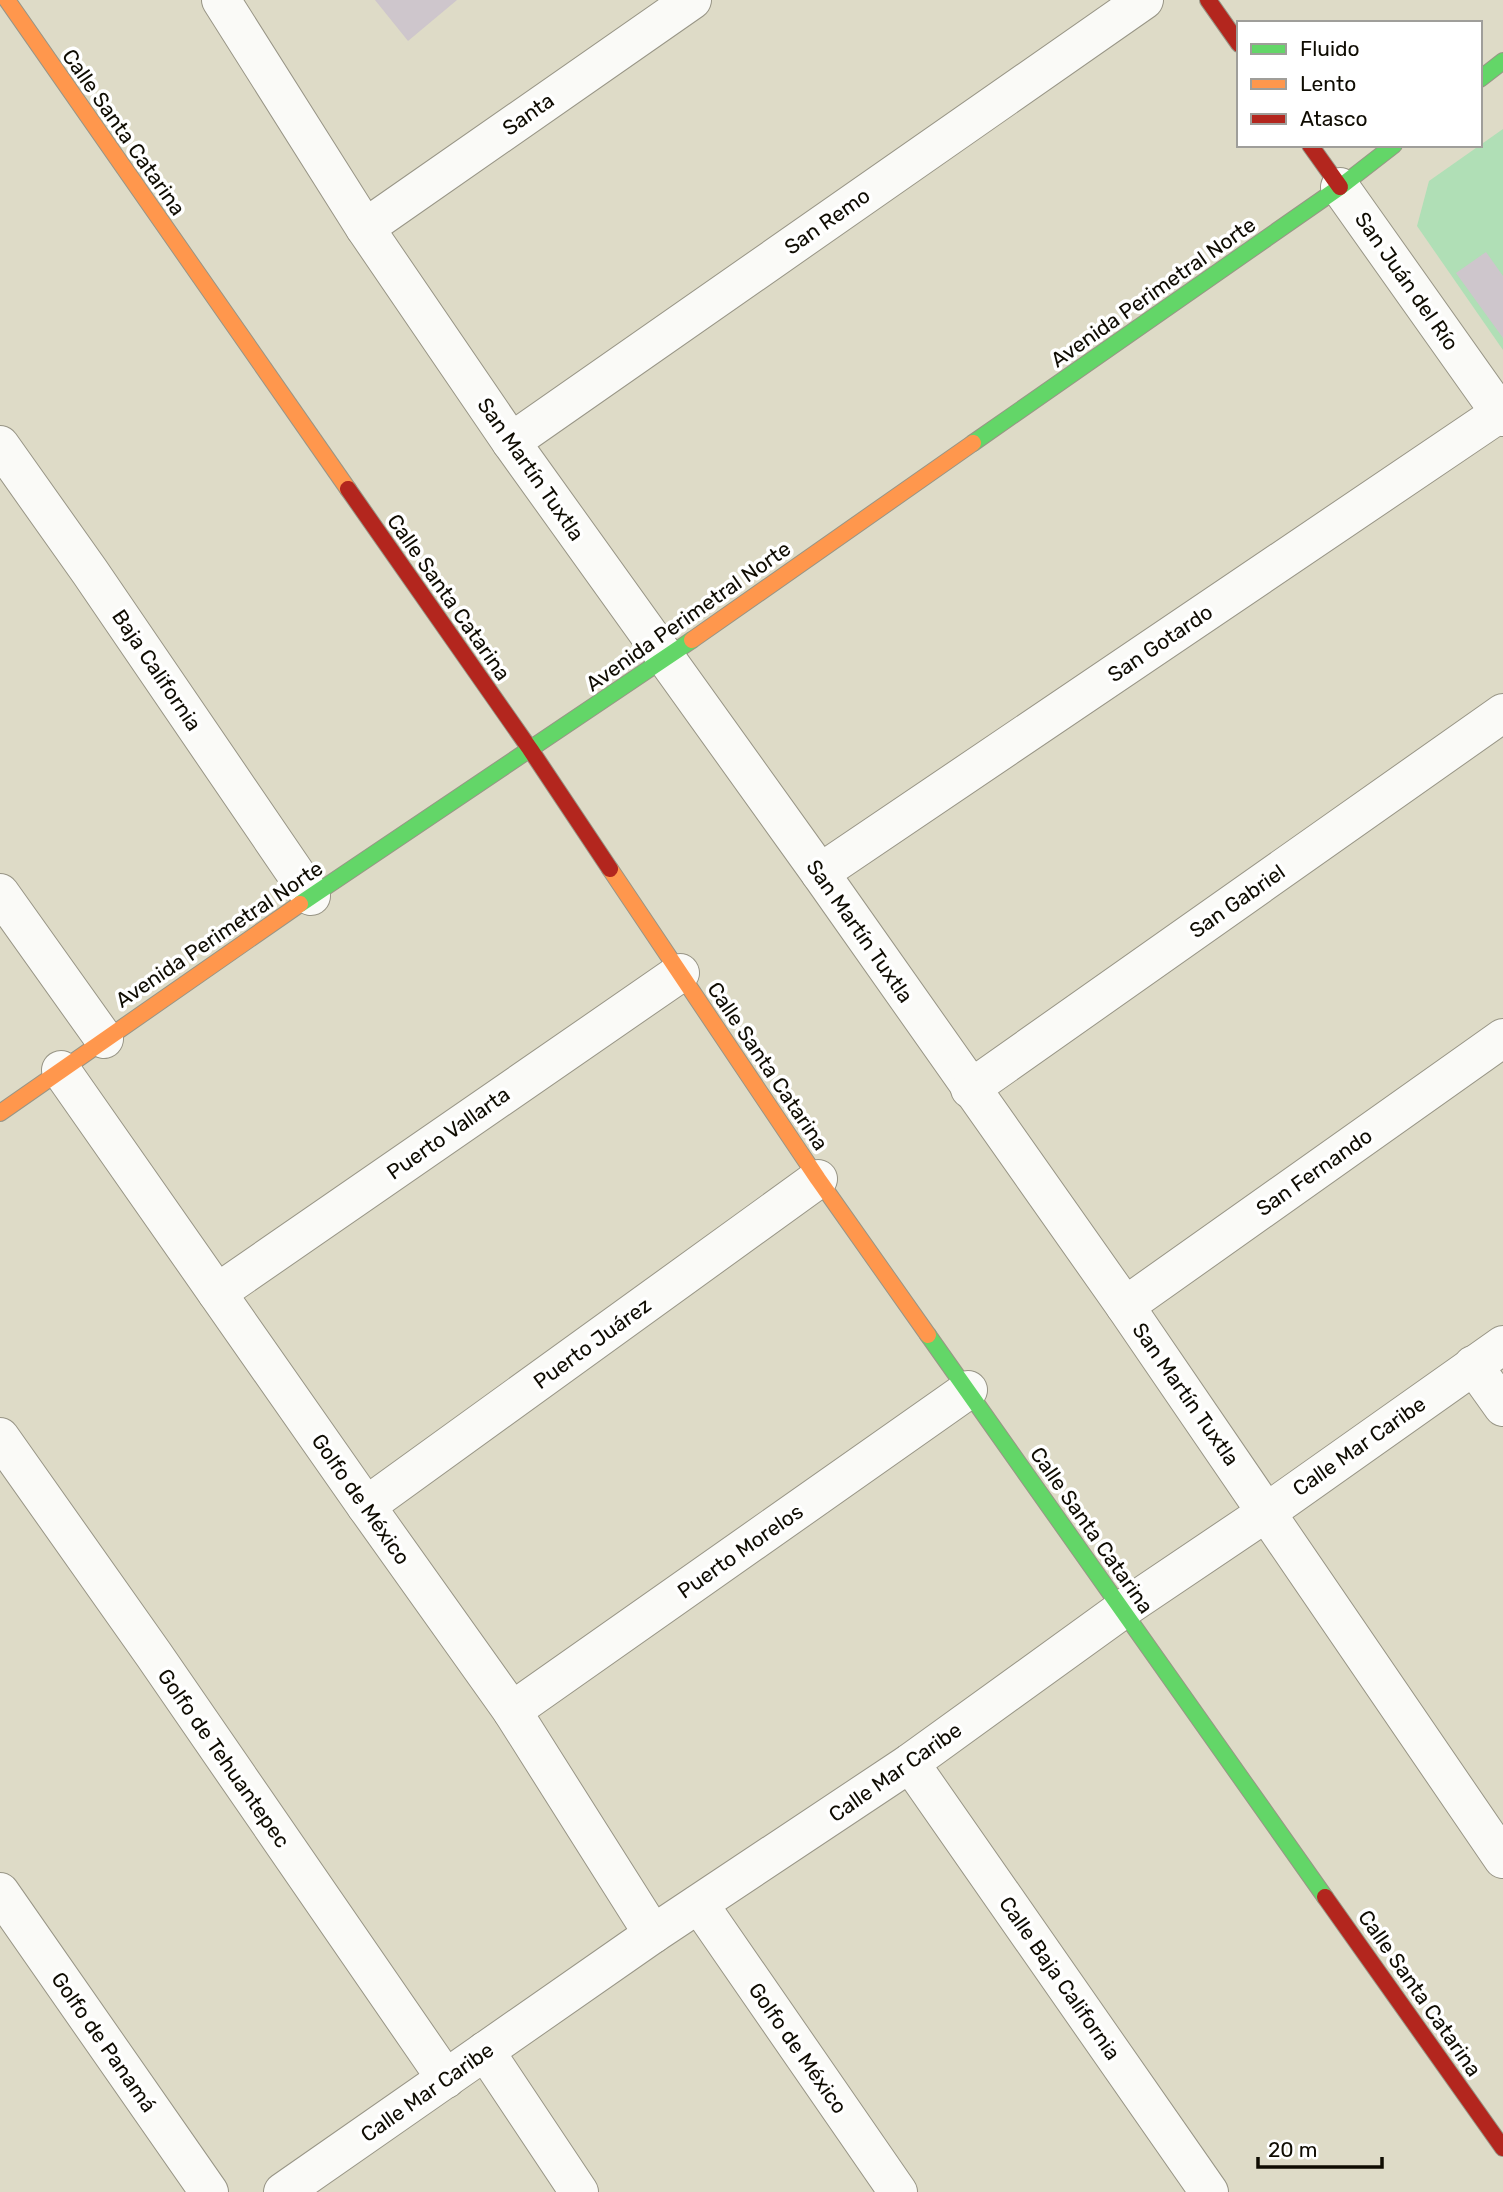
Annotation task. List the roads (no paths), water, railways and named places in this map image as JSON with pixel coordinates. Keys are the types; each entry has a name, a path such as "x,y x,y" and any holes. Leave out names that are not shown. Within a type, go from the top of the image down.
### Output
{"street":[{"name":"Calle Santa Catarina","path":"7,0 530,748 818,1179 1503,2148"},
{"name":"San Martín Tuxtla","path":"221,0 365,228 510,442 820,873 1125,1306 1503,1859"},
{"name":"Santa","path":"365,228 692,0"},
{"name":"San Remo","path":"510,442 1144,0"},
{"path":"1208,0 1237,41"},
{"path":"1482,77 1503,61"},
{"name":"San Juán del Río","path":"1311,147 1502,415"},
{"name":"Avenida Perimetral Norte","path":"0,1113 311,896 664,659 1340,187 1391,147"},
{"name":"San Gotardo","path":"820,873 1502,415"},
{"name":"Baja California","path":"0,445 311,896"},
{"name":"San Gabriel","path":"970,1089 1503,713"},
{"path":"0,893 104,1039"},
{"name":"Puerto Vallarta","path":"216,1293 680,973"},
{"name":"San Fernando","path":"1125,1306 1503,1038"},
{"name":"Golfo de México","path":"61,1070 512,1711 653,1934"},
{"name":"Puerto Juárez","path":"366,1506 818,1179"},
{"path":"1488,1355 1503,1407"},
{"name":"Calle Mar Caribe","path":"283,2192 653,1934 911,1763 1123,1609 1488,1355"},
{"name":"Puerto Morelos","path":"512,1711 968,1390"},
{"name":"Golfo de Tehuantepec","path":"0,1437 446,2080"},
{"name":"Calle Baja California","path":"911,1763 1209,2192"},
{"name":"Golfo de Panamá","path":"0,1892 209,2192"},
{"name":"Golfo de México","path":"699,1904 898,2192"},
{"path":"485,2052 579,2192"}]}
